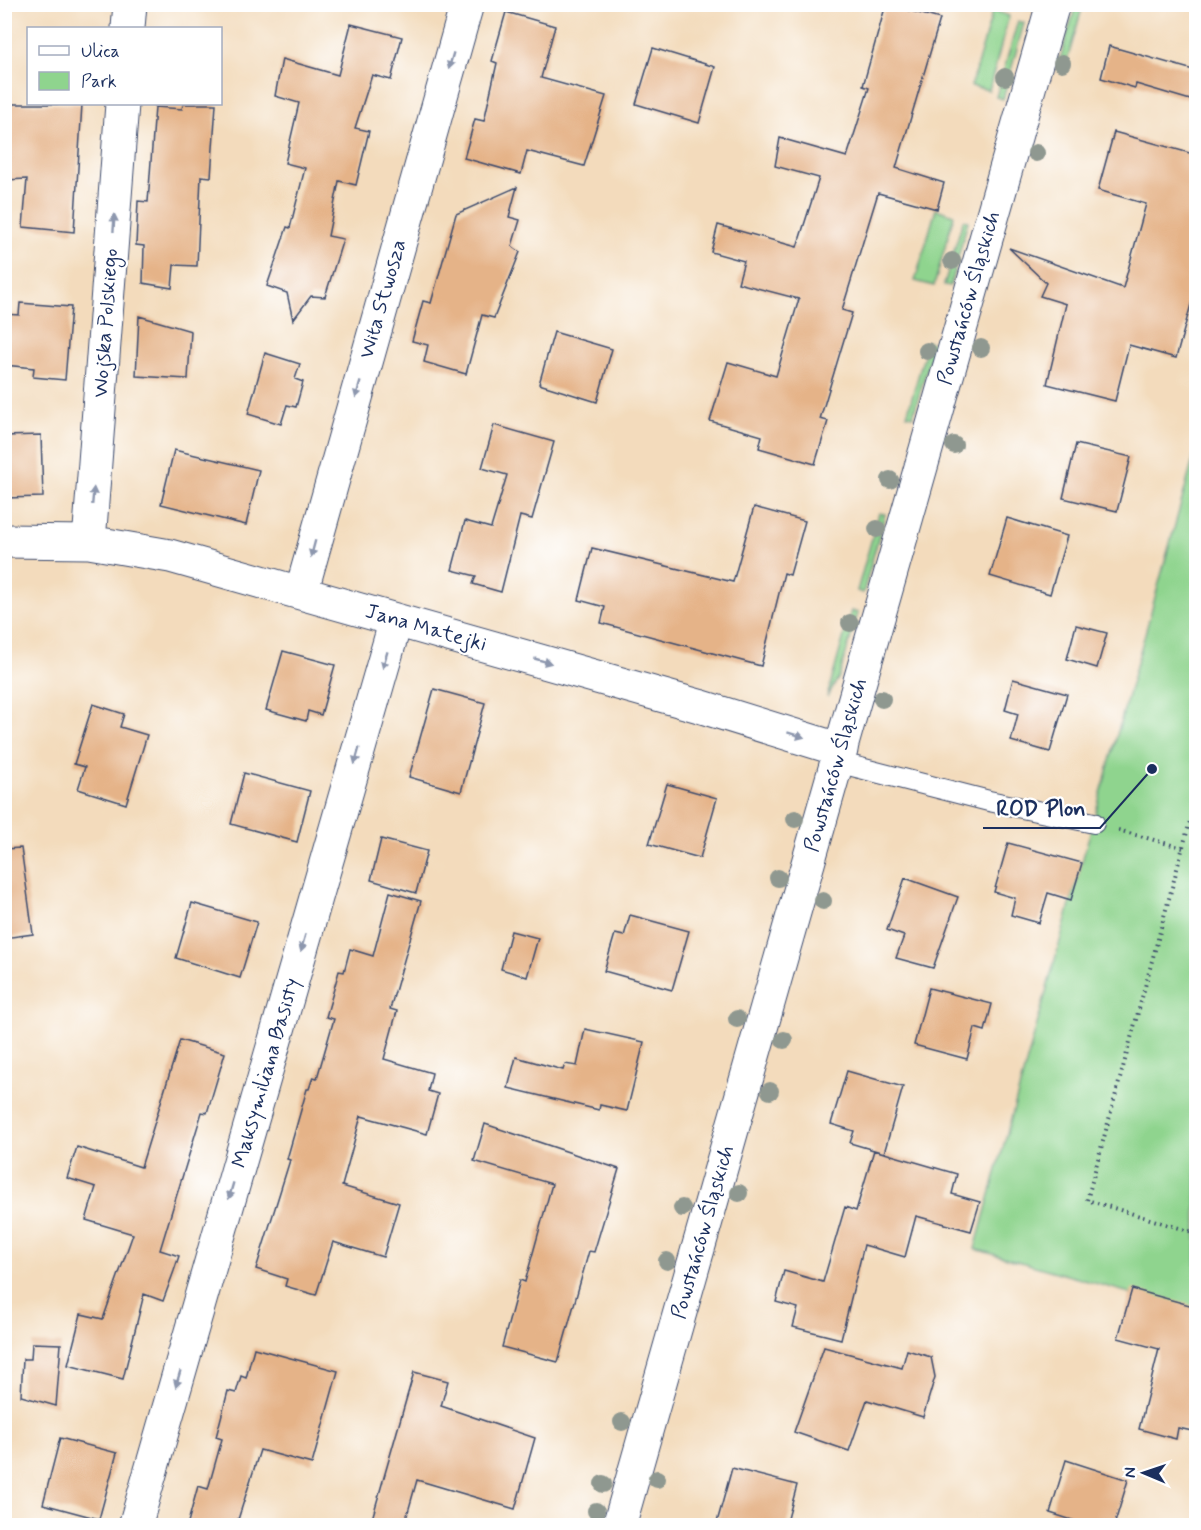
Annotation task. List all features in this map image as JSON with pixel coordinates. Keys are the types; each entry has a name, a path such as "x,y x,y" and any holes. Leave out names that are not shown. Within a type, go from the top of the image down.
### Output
{"street":[{"path":"128,27 130,4"},
{"name":"Wita Stwosza","path":"301,593 467,4"},
{"name":"Powstańców Śląskich","path":"619,1526 1053,4"},
{"name":"Wojska Polskiego","path":"89,542 122,105"},
{"name":"Jana Matejki","path":"4,541 89,542 170,556 709,709 839,756"},
{"name":"Maksymiliana Basisty","path":"135,1526 396,620"}],"lane":[{"path":"839,756 989,801 1094,823"}],"path":[{"path":"1197,800 1087,1200 1197,1233"},
{"path":"1094,823 1183,848"}],"green space":[{"path":"1076,5 1083,5 1065,68 1057,70"},
{"path":"993,10 1009,16 989,90 971,86"},
{"path":"1018,21 1024,23 1003,99 996,97"},
{"path":"936,209 954,215 934,286 915,281"},
{"path":"963,220 968,221 950,286 944,285"},
{"path":"928,342 934,344 913,416 907,415"},
{"path":"1196,449 1196,1312 975,1249"},
{"path":"879,513 885,514 863,593 857,591"},
{"path":"851,611 858,613 839,677 827,697"}],"building":[{"path":"886,4 940,19 896,168 944,183 937,209 878,193 842,310 852,313 820,419 828,421 815,464 759,448 762,436 710,421 728,362 776,376 799,299 738,283 744,261 711,252 718,225 797,247 819,178 775,166 780,138 847,157 869,88 863,86"},
{"path":"506,12 555,26 541,78 606,96 584,166 527,151 521,174 464,158 475,119 484,121 497,63 492,61"},
{"path":"351,24 402,37 391,80 372,75 355,128 369,131 356,185 339,181 328,236 343,239 325,297 311,296 293,320 287,293 267,286 287,227 290,228 305,168 285,163 299,103 275,96 282,59 338,75"},
{"path":"1109,46 1197,71 1197,102 1136,84 1135,88 1101,78"},
{"path":"653,48 715,67 699,123 636,104"},
{"path":"4,104 82,105 74,232 23,227 27,179 4,180"},
{"path":"183,105 216,105 211,177 201,176 197,266 174,265 172,288 143,283 144,246 136,245 138,201 148,202 155,107 182,109"},
{"path":"1114,132 1197,155 1197,283 1176,358 1129,345 1115,401 1047,384 1066,304 1040,296 1046,283 1009,248 1123,288 1146,204 1098,190"},
{"path":"517,187 509,217 520,220 512,246 520,252 494,318 482,315 466,374 424,362 428,345 412,341 423,301 431,303 456,214"},
{"path":"20,303 71,307 65,380 33,377 34,368 4,365 4,314 19,315"},
{"path":"139,316 191,331 188,379 136,376"},
{"path":"554,332 612,349 597,402 539,384"},
{"path":"265,353 300,364 295,379 303,382 296,407 287,405 281,424 248,414"},
{"path":"494,425 554,442 532,519 520,516 501,592 473,584 476,576 452,570 465,521 491,528 507,475 482,468"},
{"path":"41,435 43,497 4,498 4,436"},
{"path":"1076,444 1131,457 1117,511 1063,498"},
{"path":"174,450 259,470 246,525 161,504"},
{"path":"754,507 805,521 790,575 784,573 761,666 601,623 605,607 579,600 592,548 733,582"},
{"path":"1007,518 1067,536 1050,594 990,576"},
{"path":"1076,625 1107,633 1097,668 1067,659"},
{"path":"283,651 335,665 321,715 308,711 306,721 266,710"},
{"path":"1013,679 1067,694 1050,752 1011,741 1018,714 1005,710"},
{"path":"434,689 485,703 461,792 409,777"},
{"path":"93,704 124,714 120,727 147,735 126,804 78,789 85,767 74,764"},
{"path":"244,773 310,791 297,842 231,824"},
{"path":"667,784 717,798 700,858 649,844"},
{"path":"381,839 427,851 416,893 371,880"},
{"path":"1008,843 1082,863 1071,900 1048,893 1039,923 1011,915 1015,898 994,892"},
{"path":"21,848 33,934 4,938 4,849"},
{"path":"905,878 958,897 933,968 896,958 904,936 887,930"},
{"path":"390,892 421,901 390,1009 397,1011 384,1059 432,1073 428,1091 438,1094 427,1134 361,1116 342,1186 399,1203 383,1257 333,1242 316,1295 285,1286 287,1279 256,1269 290,1160 287,1159 307,1089 313,1077 317,1078 334,1019 326,1017 339,971 344,972 350,949 373,956"},
{"path":"192,903 257,922 240,978 176,958"},
{"path":"630,915 689,931 672,990 604,971 615,934 624,936"},
{"path":"511,931 538,938 527,977 501,969"},
{"path":"929,988 992,1004 985,1031 975,1028 967,1059 914,1045"},
{"path":"585,1029 644,1042 627,1111 600,1105 599,1110 508,1088 516,1057 563,1070 565,1064 577,1066"},
{"path":"180,1040 225,1053 207,1113 202,1112 160,1250 179,1256 163,1301 144,1294 123,1379 68,1365 81,1314 103,1319 133,1234 86,1220 96,1187 67,1178 77,1147 141,1167"},
{"path":"847,1071 903,1087 884,1153 850,1143 854,1131 831,1124"},
{"path":"485,1124 619,1169 594,1252 589,1251 558,1362 502,1347 520,1280 525,1282 552,1184 474,1161"},
{"path":"874,1150 957,1174 952,1194 980,1202 971,1231 916,1216 905,1257 864,1245 841,1339 793,1327 798,1308 776,1302 784,1271 823,1282 845,1207 856,1211"},
{"path":"1132,1289 1197,1307 1197,1432 1178,1428 1176,1439 1139,1429 1159,1349 1118,1338"},
{"path":"32,1343 61,1344 56,1406 21,1396 23,1359 31,1359"},
{"path":"824,1347 902,1368 907,1350 931,1357 935,1377 923,1417 867,1400 849,1451 794,1432"},
{"path":"254,1348 338,1371 312,1464 260,1450 236,1526 187,1526 198,1486 208,1489 222,1439 216,1437 228,1391 236,1393 241,1376 246,1378"},
{"path":"414,1372 448,1381 441,1406 535,1438 515,1509 417,1480 404,1526 370,1526"},
{"path":"60,1438 117,1453 99,1519 43,1504"},
{"path":"1066,1460 1128,1480 1114,1526 1091,1526 1050,1513"},
{"path":"732,1468 797,1485 786,1526 716,1526"}],"place":[{"name":"ROD Plon","path":"1152,769"}]}
